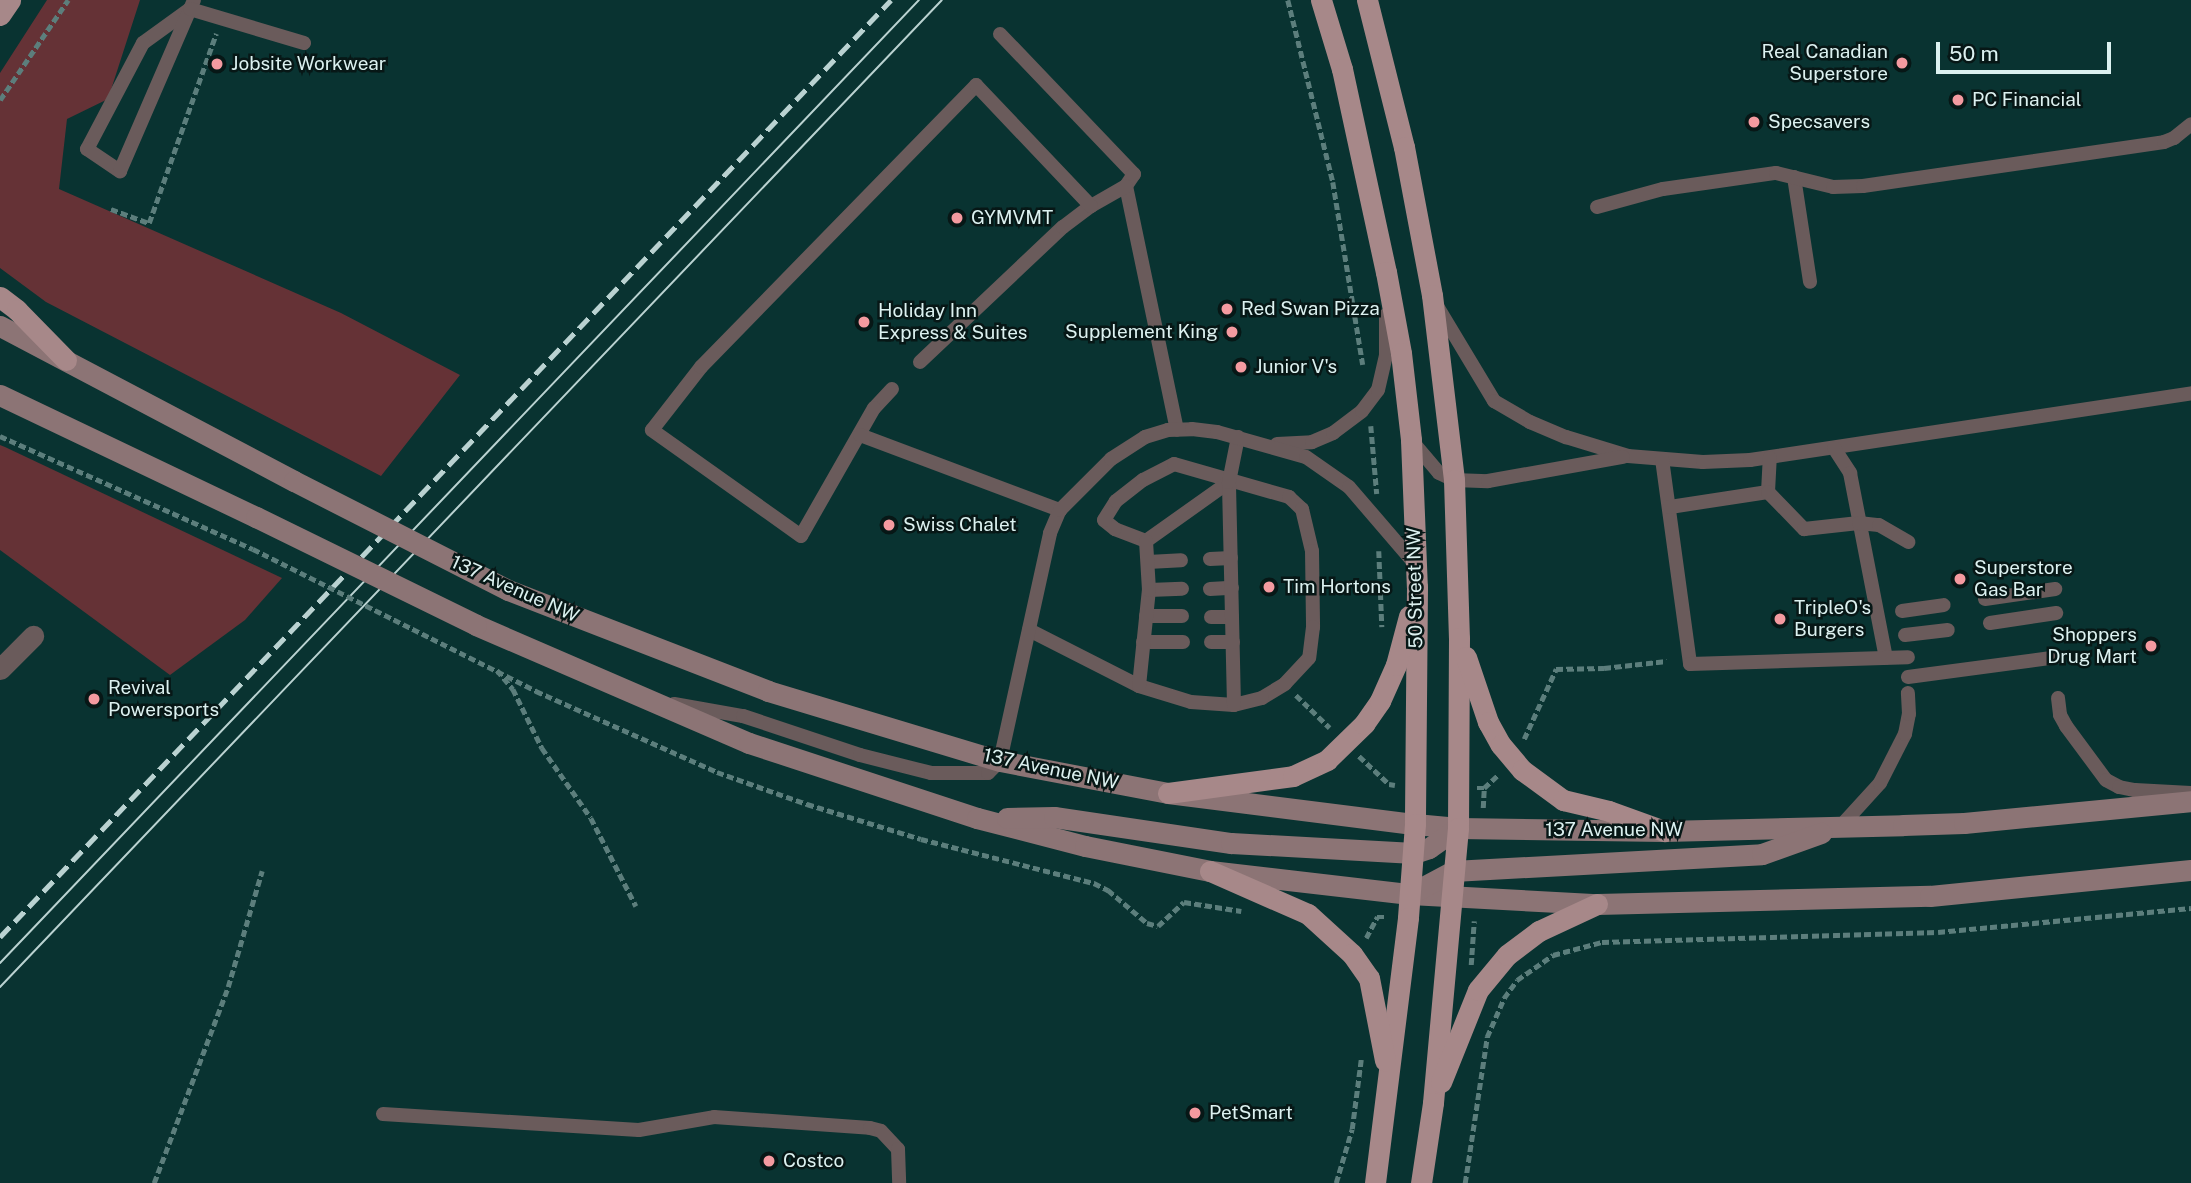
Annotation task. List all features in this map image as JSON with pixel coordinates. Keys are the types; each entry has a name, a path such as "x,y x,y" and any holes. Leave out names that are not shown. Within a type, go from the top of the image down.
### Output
{"main road":[{"path":"0,15 10,0"},
{"name":"50 Street NW","path":"1321,0 1342,69 1387,272 1401,354 1411,440 1416,576 1414,853 1375,1183"},
{"path":"1367,0 1404,146 1432,295 1454,480 1459,638 1458,828 1433,1103 1421,1183"},
{"path":"0,297 66,360"},
{"name":"137 Avenue NW","path":"0,326 508,590 768,691 1000,761 1168,793 1458,828 1664,831 1964,823 2191,801"},
{"path":"0,395 475,625 749,743 977,818 1085,846 1210,871 1410,894 1597,904 1930,896 2191,870"},
{"path":"1168,793 1293,776 1326,760 1355,734 1380,701 1396,664 1416,576"},
{"path":"1459,638 1488,722 1501,745 1522,770 1563,800 1609,811 1664,831"},
{"path":"977,818 1054,817 1231,843 1414,853 1429,848 1458,828"},
{"path":"1410,894 1453,871 1762,854 1840,827"},
{"path":"1210,871 1308,914 1352,954 1369,978 1389,1080"},
{"path":"1433,1103 1482,984 1522,941 1597,904"}],"street":[{"path":"0,669 33,636"}],"lane":[{"path":"192,5 185,22 120,171 87,149 142,43 192,5"},
{"path":"192,5 304,43"},
{"path":"920,362 1063,227 1091,206 1126,186 1134,174 1000,34"},
{"path":"892,388 874,408 801,536 652,430 701,368 976,85 1091,206"},
{"path":"1597,207 1663,189 1776,173 1833,187 1863,186 2164,142 2174,138 2191,124"},
{"path":"1794,177 1810,282"},
{"path":"1126,186 1177,430"},
{"path":"1267,444 1312,442 1347,423 1369,403 1378,390 1387,355 1387,272"},
{"path":"1432,295 1459,347 1494,401 1530,422 1566,437 1628,456 1703,462 1770,458 2191,393"},
{"path":"643,698 743,716 860,755 931,773 978,775 995,769 1000,761 1050,533 1060,510 1111,459 1145,437 1177,430 1192,429 1267,444 1306,457 1325,468 1349,487 1378,520 1416,576"},
{"path":"860,435 1060,510"},
{"path":"1234,705 1229,482 1238,437"},
{"path":"1411,440 1439,473 1454,480 1488,481 1628,456"},
{"path":"1834,448 1850,473 1886,657"},
{"path":"1770,458 1768,492 1804,529 1858,523 1888,527 1908,542"},
{"path":"1662,459 1690,664 1908,657"},
{"path":"1029,630 1139,686 1191,702 1234,705 1262,698 1285,684 1309,658 1313,627 1312,551 1301,509 1289,497 1229,482 1174,464 1143,480 1115,501 1104,520 1115,530 1146,541"},
{"path":"1146,541 1229,482"},
{"path":"1670,507 1768,492"},
{"path":"1139,686 1149,590 1146,541"},
{"path":"1210,559 1231,558"},
{"path":"1148,562 1181,560"},
{"path":"1210,589 1232,588"},
{"path":"1149,590 1182,589"},
{"path":"1985,599 2055,589"},
{"path":"1902,611 1944,605"},
{"path":"1990,623 2056,613"},
{"path":"1146,616 1182,616"},
{"path":"1211,617 1232,617"},
{"path":"1905,635 1948,630"},
{"path":"1143,642 1183,642"},
{"path":"1211,642 1233,642"},
{"path":"1908,677 2057,657"},
{"path":"1840,827 1880,783 1905,734 1909,714 1908,693"},
{"path":"2058,698 2060,715 2066,726 2106,780 2127,789 2191,793"},
{"path":"383,1114 639,1130 714,1116 870,1128 881,1131 898,1149 899,1183"}],"path":[{"path":"0,100 68,0"},
{"path":"1287,0 1333,182 1364,367"},
{"path":"111,209 149,223 217,31"},
{"path":"1369,403 1378,520 1381,636"},
{"path":"0,436 253,549 536,691"},
{"path":"1523,751 1523,740 1556,669 1604,668 1667,661"},
{"path":"497,670 513,689 542,748 604,839 636,906"},
{"path":"154,1183 228,987 262,871"},
{"path":"1465,1183 1487,1037 1504,998 1517,980 1553,955 1602,942 1938,932 2191,908"},
{"path":"1336,1183 1352,1129 1361,1049"}],"shaded area":[{"path":"47,0 140,0 108,99 67,119 59,189 341,313 460,375 381,476 46,302 0,268 0,73"},
{"path":"0,445 282,578 245,620 170,675 0,550"}],"tram line":[{"path":"0,963 919,0"},
{"path":"0,987 942,0"}],"railway":[{"path":"0,937 891,0"}],"place":[{"name":"Real Canadian Superstore","path":"1902,63"},
{"name":"Jobsite Workwear","path":"217,64"},
{"name":"PC Financial","path":"1958,100"},
{"name":"Specsavers","path":"1754,122"},
{"name":"GYMVMT","path":"957,218"},
{"name":"Red Swan Pizza","path":"1227,309"},
{"name":"Holiday Inn Express & Suites","path":"864,322"},
{"name":"Supplement King","path":"1232,332"},
{"name":"Junior V's","path":"1241,367"},
{"name":"Swiss Chalet","path":"889,525"},
{"name":"Superstore Gas Bar","path":"1960,579"},
{"name":"Tim Hortons","path":"1269,587"},
{"name":"TripleO's Burgers","path":"1780,619"},
{"name":"Shoppers Drug Mart","path":"2151,646"},
{"name":"Revival Powersports","path":"94,699"},
{"name":"PetSmart","path":"1195,1113"},
{"name":"Costco","path":"769,1161"}]}
